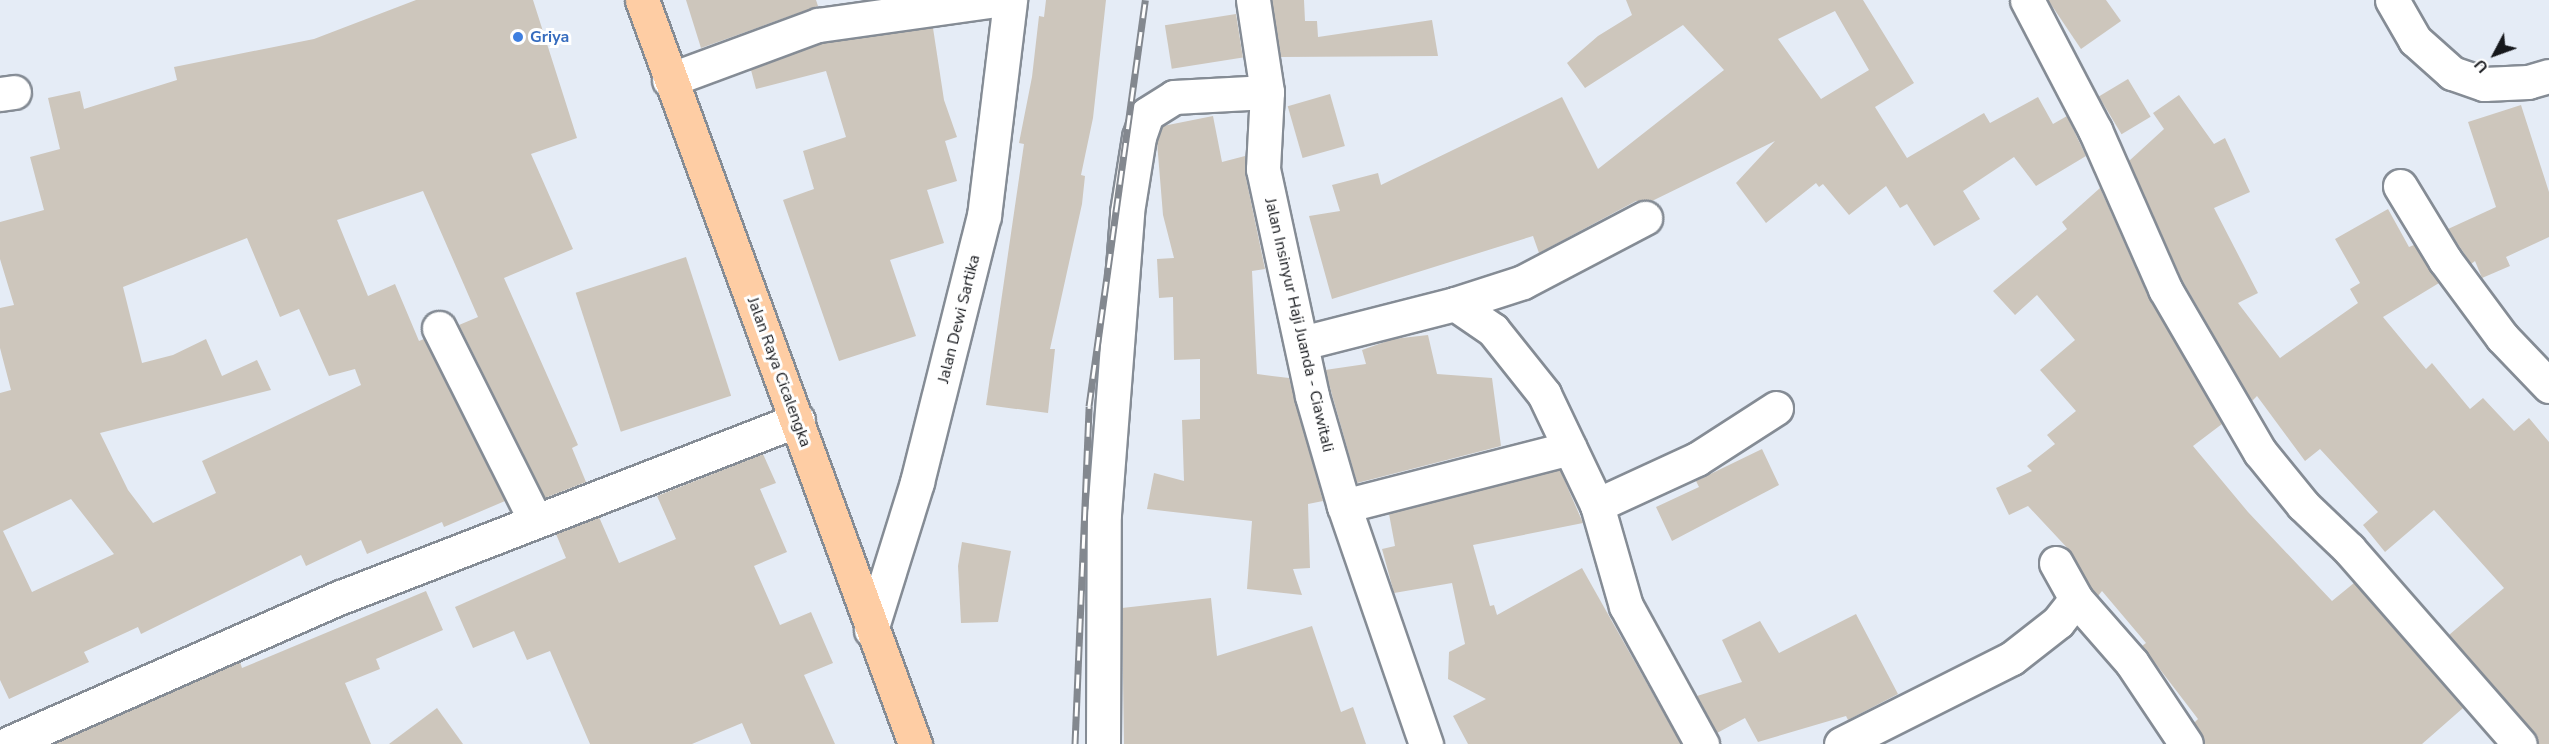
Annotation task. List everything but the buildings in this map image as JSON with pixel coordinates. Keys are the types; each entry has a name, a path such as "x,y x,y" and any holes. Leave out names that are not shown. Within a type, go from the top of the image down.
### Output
{"main road":[{"name":"Jalan Raya Cicalengka","path":"642,0 669,80 798,420 871,630 915,744"}],"street":[{"path":"669,80 818,25 996,0"},
{"name":"Jalan Dewi Sartika","path":"871,630 917,482 984,216 1010,0"},
{"name":"Jalan Insinyur Haji Juanda - Ciawitali","path":"1253,0 1266,92 1263,169 1312,396 1344,506 1426,744"},
{"path":"2027,0 2095,130 2165,289 2260,452 2303,505 2349,549 2520,744"},
{"path":"2392,0 2415,40 2451,73 2484,84 2528,82 2549,76"},
{"path":"1103,744 1104,514 1127,212 1139,137 1147,114 1174,97 1266,92"},
{"path":"2400,186 2445,260 2502,337 2549,386"},
{"path":"1302,344 1455,304 1523,282 1645,218"},
{"path":"1455,304 1493,330 1514,353 1544,394 1597,505 1626,606 1702,744"},
{"path":"439,328 535,520"},
{"path":"1597,505 1697,459 1776,408"},
{"path":"8,744 236,640 535,520 798,420"},
{"path":"1344,506 1570,448"},
{"path":"2056,563 2076,599 2132,663 2186,744"},
{"path":"1841,744 2012,658 2058,622 2076,599"}],"railway":[{"path":"1075,744 1089,406 1145,0"}],"place":[{"name":"Griya","path":"518,37"}]}
